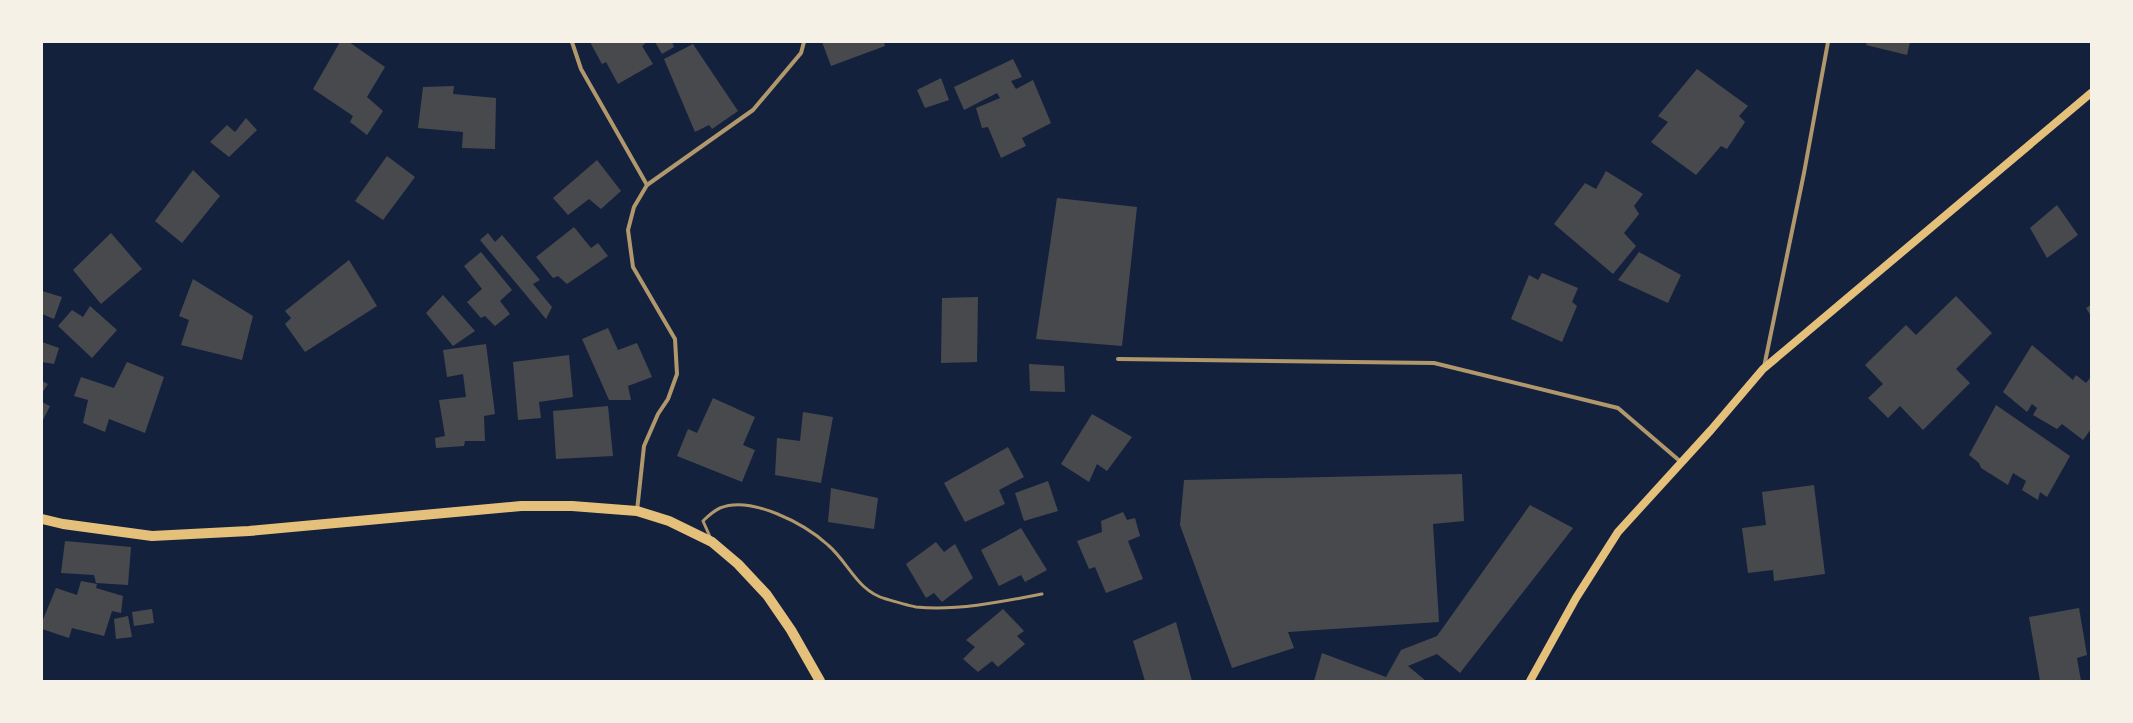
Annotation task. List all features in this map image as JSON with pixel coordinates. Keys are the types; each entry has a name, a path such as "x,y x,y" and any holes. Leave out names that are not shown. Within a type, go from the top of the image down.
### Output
{"main road":[{"path":"1530,681 1576,598 1618,532 1711,430 1763,369 2091,93"},
{"path":"42,519 63,524 152,536 249,531 521,506 572,506 637,512 669,521 712,542 738,564 768,595 791,630 820,681"}],"street":[{"path":"572,42 581,69 647,185"},
{"path":"637,512 644,446 658,414 668,399 677,374 676,339 633,267 628,230 634,207 647,185 753,110 801,53 804,42"},
{"path":"1763,369 1804,173 1828,42"},
{"path":"1118,359 1434,363 1618,408 1681,462"}],"lane":[{"path":"712,542 703,521 710,513 720,508 729,505 740,506 763,510 785,517 808,529 846,563 860,585 872,593 886,599 914,607 941,608 1006,601 1042,594"}],"building":[{"path":"340,42 349,42 385,67 367,97 383,111 367,135 350,122 353,116 313,89"},
{"path":"590,42 647,42 642,46 653,64 618,84 606,62 602,64"},
{"path":"655,42 672,42 674,47 662,54"},
{"path":"822,42 884,42 885,46 831,66"},
{"path":"1867,42 1910,42 1907,55 1866,45"},
{"path":"693,44 738,111 712,129 709,125 695,132 664,59"},
{"path":"1013,59 1022,77 1011,81 1016,89 1033,80 1051,123 1022,138 1026,146 1001,158 988,127 982,128 976,108 1000,98 997,93 964,110 954,87"},
{"path":"1697,69 1748,106 1739,116 1745,122 1727,149 1721,146 1696,175 1651,142 1668,122 1658,116"},
{"path":"941,78 949,100 925,108 917,90"},
{"path":"454,86 453,94 496,98 495,149 462,148 463,132 418,128 423,87"},
{"path":"246,118 257,130 229,157 210,142 227,125 235,132"},
{"path":"387,156 415,177 383,220 355,201"},
{"path":"597,160 621,191 601,209 589,199 568,215 553,198"},
{"path":"193,170 220,196 182,243 155,221"},
{"path":"1606,171 1643,194 1634,206 1639,214 1624,233 1636,246 1613,274 1554,224 1585,183 1596,189"},
{"path":"1057,198 1137,207 1122,346 1036,339"},
{"path":"2057,205 2078,235 2047,258 2030,228"},
{"path":"574,227 591,248 598,243 608,256 567,284 558,276 553,278 536,257"},
{"path":"111,233 142,269 101,304 73,270"},
{"path":"488,233 495,242 502,235 540,280 533,284 552,307 546,319 480,240"},
{"path":"481,252 512,290 500,301 510,314 495,326 485,316 481,318 467,302 482,289 464,266"},
{"path":"1639,252 1681,275 1668,303 1618,280"},
{"path":"349,260 377,306 305,352 285,324 291,318 285,311"},
{"path":"1542,273 1578,288 1572,302 1577,306 1562,342 1511,319 1529,275 1538,280"},
{"path":"193,279 253,316 242,360 181,345 189,320 179,316"},
{"path":"42,291 62,297 54,319 42,314"},
{"path":"443,295 475,331 453,346 426,313"},
{"path":"1956,296 1992,333 1956,369 1970,383 1923,430 1900,406 1888,418 1868,398 1883,384 1865,365 1906,325 1916,335"},
{"path":"978,297 977,362 941,363 942,298"},
{"path":"2091,305 2091,316 2086,308"},
{"path":"90,306 117,330 92,358 58,326 72,310 83,317"},
{"path":"608,328 618,350 637,343 652,377 628,386 631,400 609,400 582,339"},
{"path":"42,342 59,348 54,364 42,362"},
{"path":"486,344 495,414 484,416 485,441 465,441 464,446 436,448 435,438 445,436 439,400 466,397 463,374 447,377 443,350"},
{"path":"2032,345 2073,380 2076,375 2086,383 2090,378 2091,379 2091,429 2083,440 2062,424 2057,429 2033,415 2037,408 2032,404 2027,412 2003,392"},
{"path":"569,355 573,397 539,402 541,418 518,420 513,362"},
{"path":"127,362 164,377 145,433 109,419 105,432 83,423 88,400 74,396 81,377 114,388"},
{"path":"1029,364 1064,366 1065,392 1030,391"},
{"path":"42,381 48,384 42,393"},
{"path":"713,398 755,417 743,445 755,450 742,482 677,456 688,429 697,433"},
{"path":"42,402 50,406 42,422"},
{"path":"1996,405 2070,456 2047,497 2040,492 2038,500 2022,490 2026,481 2013,473 2008,485 1981,468 1979,463 1969,455"},
{"path":"608,406 613,456 556,459 553,411"},
{"path":"803,412 833,417 821,483 775,475 777,438 800,441"},
{"path":"1092,414 1132,437 1107,471 1097,464 1089,482 1061,464"},
{"path":"1008,447 1024,477 999,490 1005,504 965,522 944,483"},
{"path":"1462,474 1464,521 1433,524 1439,622 1288,632 1294,648 1232,668 1180,525 1184,480"},
{"path":"1048,481 1058,511 1024,521 1015,493"},
{"path":"1814,485 1825,574 1774,581 1773,570 1748,573 1742,528 1766,525 1762,492"},
{"path":"831,488 878,498 874,529 828,522"},
{"path":"1530,505 1573,528 1460,673 1437,654 1408,666 1426,681 1314,681 1322,653 1386,677 1401,650 1437,636"},
{"path":"1123,512 1127,520 1135,518 1140,536 1128,541 1143,579 1106,593 1095,567 1089,569 1077,541 1102,532 1101,521"},
{"path":"1021,528 1047,570 1025,582 1021,575 999,586 981,550"},
{"path":"65,541 131,547 128,585 96,583 94,575 61,573"},
{"path":"936,542 944,552 955,544 973,578 942,602 934,593 926,598 906,564"},
{"path":"81,581 97,584 96,588 123,596 121,613 112,611 104,636 72,628 69,638 42,629 42,622 56,588 77,595"},
{"path":"2079,608 2087,655 2077,658 2081,681 2040,681 2029,617"},
{"path":"152,609 154,623 134,626 132,612"},
{"path":"1003,609 1024,631 1017,636 1025,644 998,667 992,661 978,672 963,659 975,647 966,640"},
{"path":"128,616 132,637 116,639 114,619"},
{"path":"1176,622 1192,681 1145,681 1133,641"}]}
